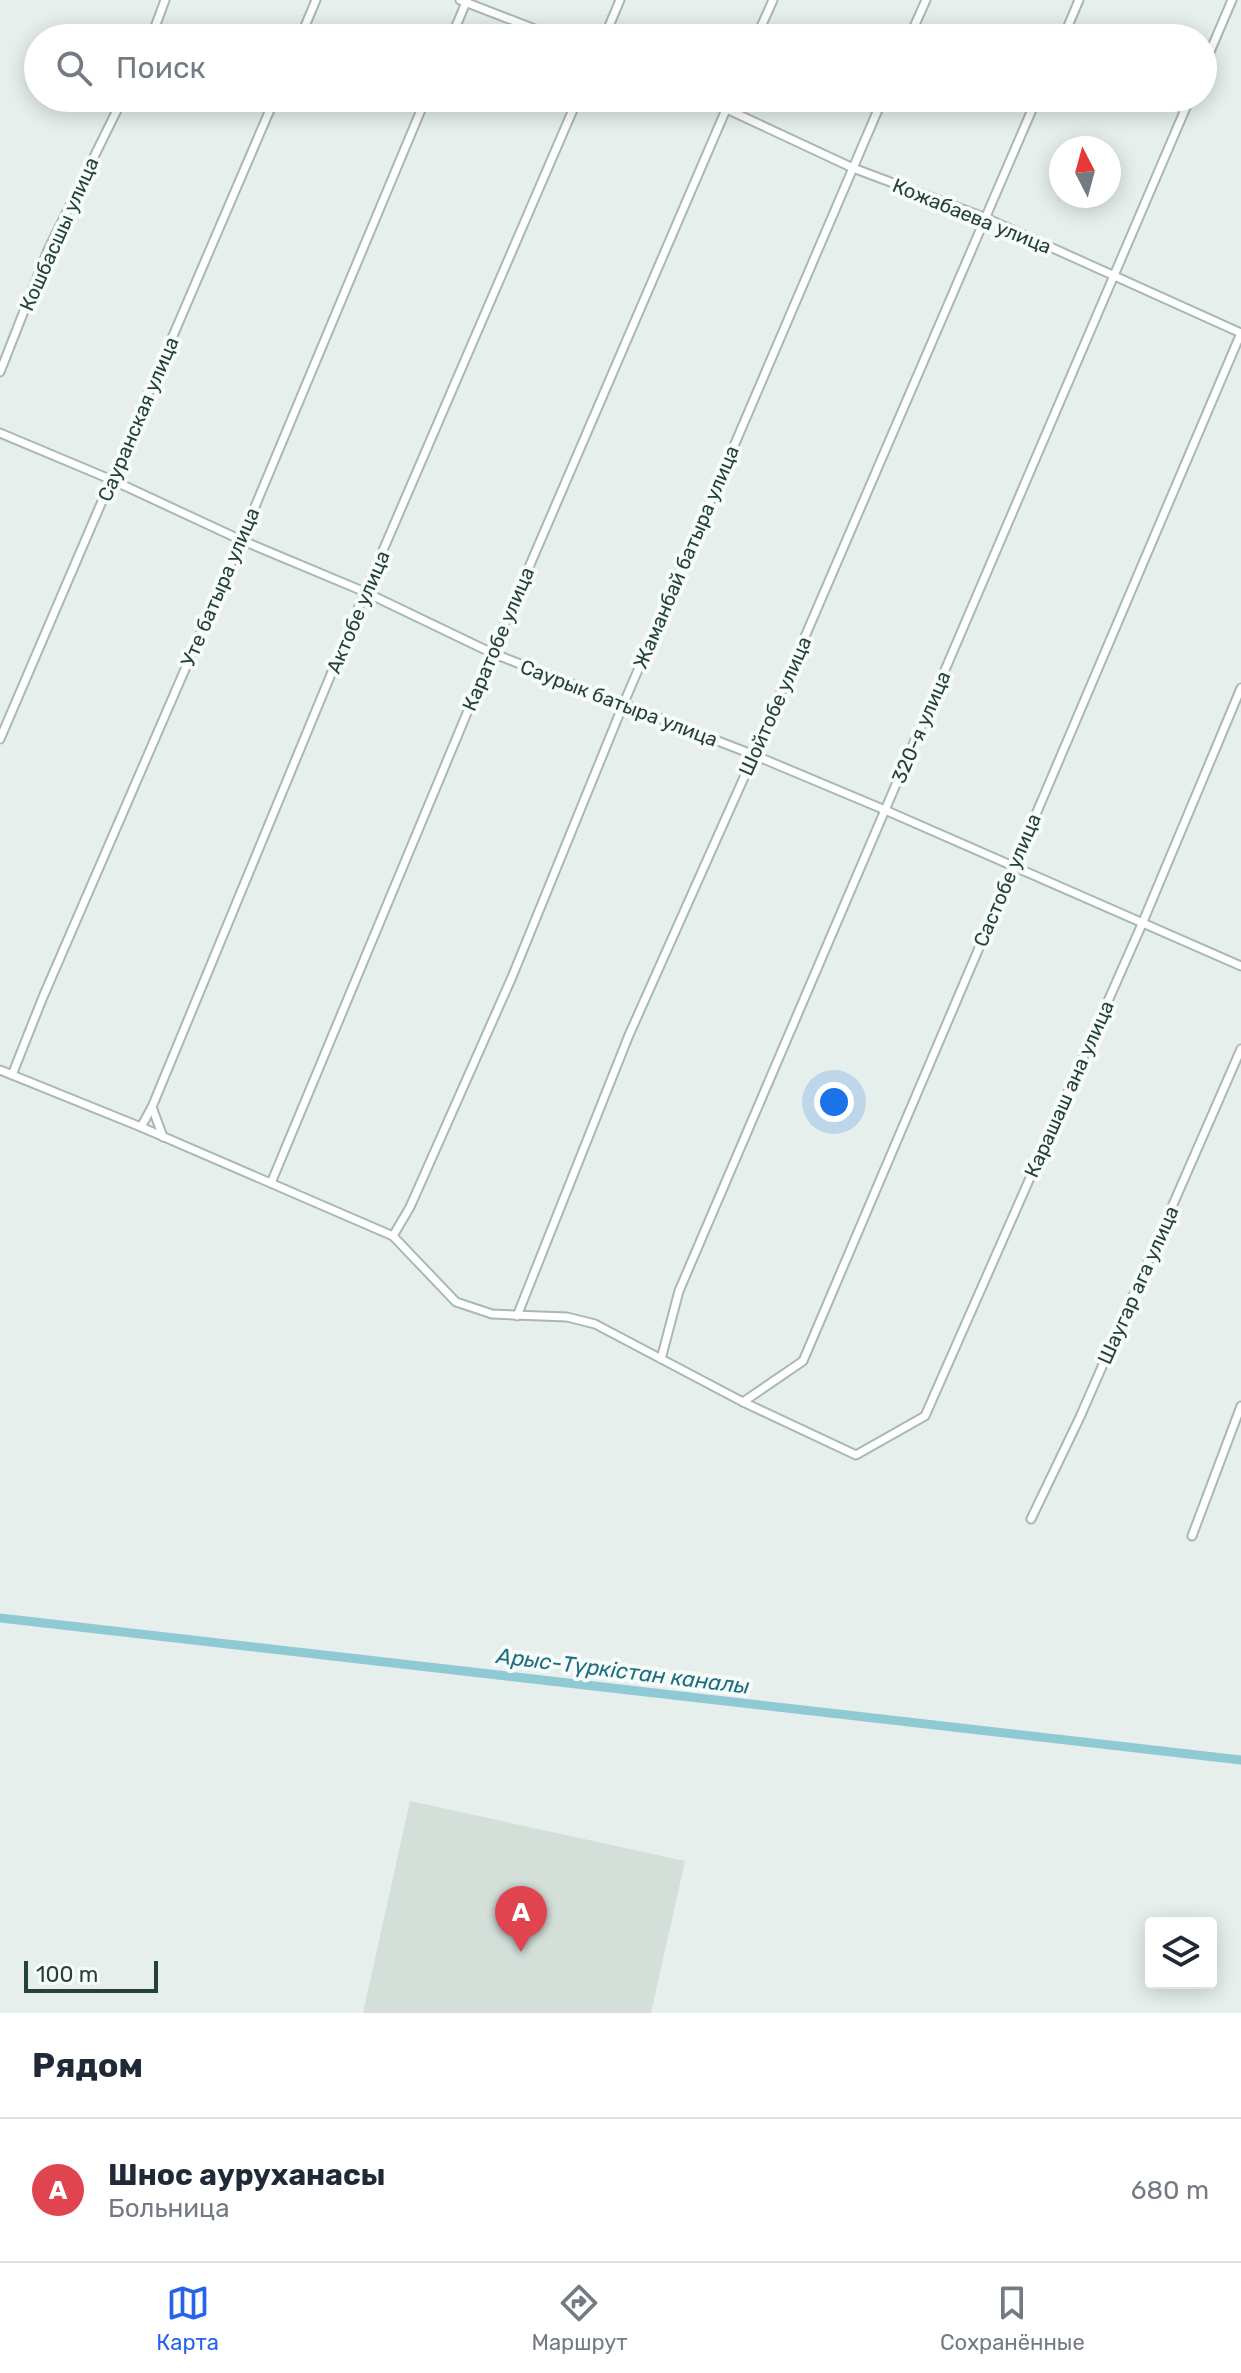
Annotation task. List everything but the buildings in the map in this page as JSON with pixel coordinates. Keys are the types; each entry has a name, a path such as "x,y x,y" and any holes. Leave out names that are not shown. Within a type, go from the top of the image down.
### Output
{"street":[{"path":"156,24 165,0"},
{"path":"306,24 316,0"},
{"path":"610,24 620,0"},
{"path":"762,24 773,0"},
{"path":"915,24 926,0"},
{"path":"1069,24 1079,0"},
{"path":"1217,35 1232,0"},
{"path":"456,24 465,1 523,24"},
{"name":"Кошбасшы улица","path":"0,372 48,250 116,112"},
{"name":"Сауранская улица","path":"0,739 269,112"},
{"name":"Уте батыра улица","path":"12,1075 420,112"},
{"name":"Актобе улица","path":"141,1127 152,1107 365,592 572,112"},
{"name":"Каратобе улица","path":"271,1183 492,653 724,112"},
{"name":"Кожабаева улица","path":"734,112 853,168 986,218 1241,333"},
{"name":"Жаманбай батыра улица","path":"393,1236 410,1207 512,977 623,705 877,112"},
{"name":"Шойтобе улица","path":"517,1316 629,1035 754,755 1031,112"},
{"name":"320-я улица","path":"661,1359 679,1291 1184,112"},
{"name":"Састобе улица","path":"743,1402 803,1361 1241,333"},
{"name":"Саурык батыра улица","path":"0,433 365,592 492,653 754,755 1241,966"},
{"name":"Карашаш ана улица","path":"743,1402 856,1455 925,1416 1142,924 1241,688"},
{"name":"Шаугар ага улица","path":"1031,1519 1080,1417 1241,1049"},
{"path":"0,1070 393,1236 456,1302 492,1314 567,1317 595,1324 743,1402"},
{"path":"152,1107 163,1137"},
{"path":"1192,1536 1241,1406"}],"shaded area":[{"path":"410,1801 685,1861 651,2013 363,2013"}],"waterway":[{"name":"Арыс-Түркістан каналы","path":"0,1618 1241,1760"}],"place":[{"name":"Шнос ауруханасы","path":"521,1952"}]}
